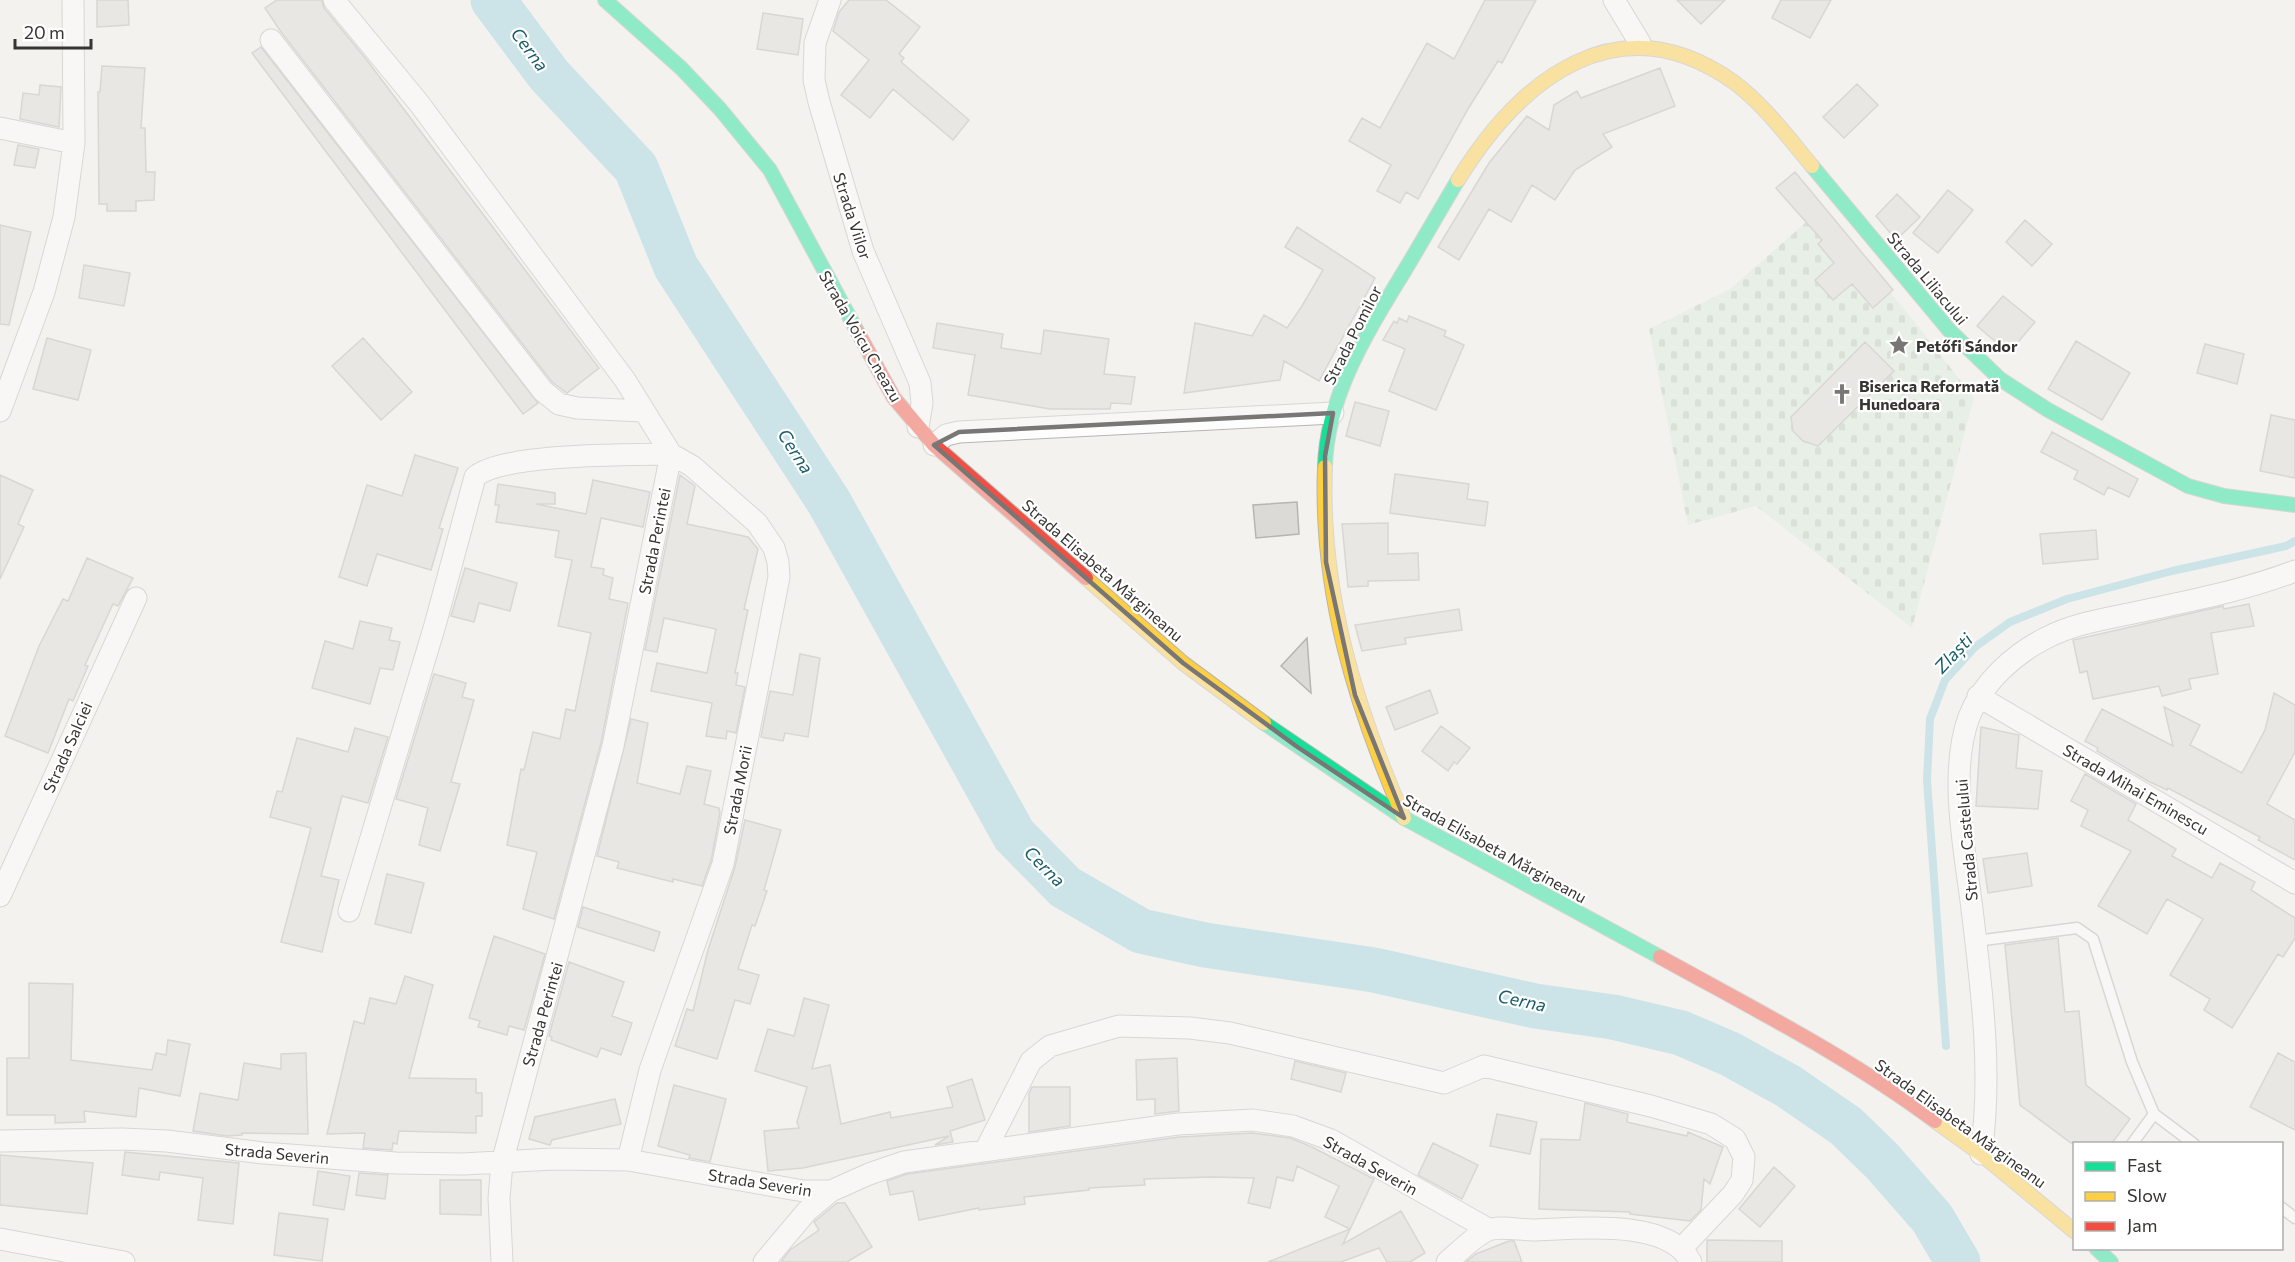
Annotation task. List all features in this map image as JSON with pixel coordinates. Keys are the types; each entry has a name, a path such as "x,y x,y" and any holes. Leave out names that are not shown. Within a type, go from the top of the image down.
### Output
{"main road":[{"name":"Strada Voicu Cneazu","path":"605,0 681,68 720,109 770,170 894,398 934,445"},
{"name":"Strada Pomilor","path":"1404,818 1385,776 1355,695 1337,626 1326,562 1324,509 1325,456 1333,413 1347,374 1420,243 1486,139 1518,99 1547,75 1577,57 1607,47 1640,42"},
{"name":"Strada Liliacului","path":"1640,42 1688,56 1739,84 1762,107 1949,330 2000,380 2048,410 2188,486 2224,496 2295,505"},
{"name":"Strada Elisabeta Mărgineanu","path":"934,445 1183,663 1296,746 1404,818 1802,1035 1892,1089 1981,1154 2073,1226"},
{"path":"2098,1250 2111,1262"}],"street":[{"path":"2,402 44,292 64,217 74,143 73,0"},
{"path":"334,0 417,102 625,380 671,454 516,462 482,471 475,477 435,626 349,911"},
{"name":"Strada Viilor","path":"830,0 814,43 814,80 863,251 920,382 922,403 918,427"},
{"path":"1614,0 1640,42"},
{"path":"270,40 543,390 559,404 577,408 644,411"},
{"path":"0,128 74,143"},
{"path":"934,445 946,435 959,432 1333,413"},
{"name":"Strada Morii","path":"628,1160 650,1070 723,864 778,577 778,562 774,548 757,523 692,466 671,454"},
{"name":"Strada Perintei","path":"502,1262 499,1198 502,1163 613,746 671,454"},
{"name":"Strada Castelului","path":"1981,1154 1985,1098 1981,990 1961,817 1960,775 1968,719 1978,696 1990,680 2028,649 2064,630 2255,585 2295,571"},
{"name":"Strada Salciei","path":"0,896 136,598"},
{"name":"Strada Mihai Eminescu","path":"1978,696 2295,883"},
{"path":"986,1149 1031,1062 1050,1046 1119,1026 1190,1028 1230,1034 1444,1083 1484,1066 1651,1106 1711,1124 1735,1139 1744,1157 1742,1180 1686,1255 1661,1238 1616,1228 1488,1230 1447,1262"},
{"name":"Strada Severin","path":"0,1141 122,1139 396,1163 502,1163 553,1159 628,1160 803,1191 831,1191 904,1162 1178,1124 1253,1120 1293,1126 1331,1140 1488,1230"},
{"path":"764,1262 807,1210 831,1191"},
{"path":"0,1239 124,1262"}],"lane":[{"path":"1976,941 2077,928 2093,939 2128,1051 2154,1114 2193,1142"},
{"path":"2133,1142 2154,1114"},
{"path":"2283,1209 2295,1218"}],"highlighted area":[{"path":"1333,413 1325,456 1326,562 1355,695 1404,818 1296,746 1183,663 934,445 959,432"}],"green space":[{"path":"1821,209 1974,398 1912,628 1756,506 1688,525 1649,329 1730,289"}],"building":[{"path":"97,0 128,0 129,25 97,27"},
{"path":"277,0 322,0 324,8 366,59 599,368 567,393 552,382 281,32 265,8"},
{"path":"849,0 886,0 920,27 899,54 904,58 901,62 969,120 953,140 893,89 870,118 841,95 869,60 833,31 839,12"},
{"path":"1485,0 1536,0 1502,63 1498,61 1468,109 1418,199 1406,192 1400,203 1377,191 1391,165 1349,141 1362,118 1380,128 1427,43 1454,59"},
{"path":"1677,0 1725,0 1701,24"},
{"path":"1781,0 1831,0 1810,38 1772,18"},
{"path":"763,13 803,19 798,55 757,49"},
{"path":"261,47 538,403 523,414 252,53"},
{"path":"102,66 145,68 141,128 145,128 146,172 155,172 154,200 136,201 136,211 107,211 107,204 99,204 98,92 100,92"},
{"path":"1660,68 1675,106 1603,134 1612,147 1575,170 1555,200 1532,185 1511,222 1489,209 1459,260 1438,247 1489,163 1527,116 1549,130 1554,105 1577,91 1581,98"},
{"path":"1857,84 1878,105 1844,138 1823,117"},
{"path":"40,85 61,87 59,127 20,119 23,93 39,95"},
{"path":"18,145 39,149 35,168 14,165"},
{"path":"1795,172 1893,290 1873,308 1852,284 1833,300 1815,280 1834,263 1818,244 1822,240 1776,188"},
{"path":"1948,190 1973,210 1938,253 1913,233"},
{"path":"1897,194 1920,217 1896,240 1876,216"},
{"path":"2025,220 2052,244 2032,266 2006,242"},
{"path":"0,225 31,232 9,325 0,324"},
{"path":"1297,227 1375,278 1319,381 1284,361 1280,380 1184,393 1195,323 1252,336 1264,315 1287,328 1302,306 1323,270 1285,247"},
{"path":"84,265 130,273 124,306 79,298"},
{"path":"2003,296 2035,322 2009,353 1977,326"},
{"path":"1409,316 1446,331 1444,336 1464,345 1436,410 1389,391 1405,349 1383,340 1394,321 1397,323 1399,318 1407,322"},
{"path":"937,323 1003,334 1001,348 1041,354 1044,330 1109,339 1104,374 1135,377 1131,404 1111,403 1110,409 1050,409 968,395 975,355 933,348"},
{"path":"47,338 91,350 78,400 33,389"},
{"path":"363,338 412,392 381,420 332,366"},
{"path":"2076,341 2130,373 2102,420 2048,389"},
{"name":"Biserica Reformată Hunedoara","path":"1865,342 1894,371 1818,446 1803,441 1793,431 1791,417"},
{"path":"2205,344 2244,354 2237,384 2197,373"},
{"path":"1355,402 1389,411 1380,446 1346,436"},
{"path":"2271,415 2295,420 2295,478 2260,471"},
{"path":"2052,432 2138,479 2129,497 2108,487 2104,495 2074,479 2078,471 2041,452"},
{"path":"415,455 458,468 439,528 443,529 431,570 377,554 367,586 339,577 367,485 402,496"},
{"path":"1395,474 1469,484 1467,499 1488,502 1485,526 1390,513"},
{"path":"0,475 33,490 18,524 24,527 0,579"},
{"path":"680,475 695,486 687,524 748,537 758,549 744,609 748,610 735,673 738,673 736,685 745,687 736,733 727,731 726,739 706,736 712,703 651,691 657,663 707,673 716,629 664,618 657,652 645,650"},
{"path":"593,480 650,492 643,527 601,518 591,567 604,569 603,575 613,578 609,599 628,603 601,743 554,919 523,909 537,852 507,845 521,769 524,770 533,732 560,739 566,709 575,711 591,633 558,626 572,560 555,557 559,531 496,522 499,505 495,505 498,484 555,493 555,504 536,504 586,514"},
{"path":"1297,502 1299,534 1256,538 1253,505"},
{"path":"1388,523 1388,554 1418,553 1419,580 1368,581 1368,586 1348,587 1342,524"},
{"path":"2096,530 2098,559 2043,564 2040,534"},
{"path":"87,558 133,578 118,606 113,604 85,665 88,666 73,701 69,699 48,753 5,736 39,646 63,599 68,601"},
{"path":"465,568 517,583 510,611 479,603 474,622 451,616"},
{"path":"2249,604 2254,626 2211,633 2218,674 2189,679 2191,689 2162,696 2159,686 2093,699 2087,671 2080,673 2073,640 2223,606 2224,609"},
{"path":"1459,609 1462,630 1405,638 1406,644 1362,651 1355,625"},
{"path":"360,621 392,628 389,640 400,642 393,670 380,668 370,704 312,688 325,641 353,649"},
{"path":"1307,638 1311,693 1281,666"},
{"path":"800,654 820,658 808,737 785,733 783,741 761,737 770,691 793,695"},
{"path":"434,674 466,683 462,697 474,700 451,782 460,784 440,851 419,845 428,808 396,799"},
{"path":"1430,690 1438,713 1395,730 1386,707"},
{"path":"2274,693 2295,705 2295,752 2267,804 2295,820 2295,860 2258,840 2260,837 2168,788 2167,790 2148,781 2097,751 2098,748 2085,741 2102,709 2173,746 2164,707 2200,725 2190,745 2242,773 2265,730"},
{"path":"631,719 648,723 637,783 680,794 687,766 711,771 704,804 719,808 720,813 711,861 702,886 673,879 673,882 617,868 619,862 597,856"},
{"path":"1441,726 1470,748 1457,764 1454,762 1448,771 1422,751"},
{"path":"1981,727 2019,735 2016,768 2042,771 2038,809 1976,806"},
{"path":"355,728 388,737 368,803 342,796 321,876 339,880 322,952 281,942 311,828 270,817 277,791 282,792 297,738 348,752"},
{"path":"2085,774 2136,804 2128,820 2176,849 2172,856 2212,878 2220,863 2255,882 2251,890 2295,918 2295,938 2283,957 2278,954 2232,1028 2204,1010 2210,999 2170,975 2203,919 2167,899 2147,934 2098,906 2131,851 2081,826 2088,810 2071,801"},
{"path":"745,820 781,830 764,890 767,891 755,926 752,925 738,969 759,975 750,1004 735,1000 717,1059 675,1046 687,1009 693,1011 708,950 735,867"},
{"path":"2027,853 2032,886 1988,893 1983,859"},
{"path":"387,874 424,883 411,933 375,924"},
{"path":"583,907 660,932 654,951 578,927"},
{"path":"494,936 545,954 524,1030 509,1026 507,1035 478,1027 480,1021 469,1018"},
{"path":"2058,938 2065,1012 2079,1011 2086,1085 2130,1119 2113,1142 2071,1143 2020,1105 2005,945"},
{"path":"569,962 624,982 612,1016 632,1023 621,1055 601,1048 597,1057 551,1040 552,1037 549,1036"},
{"path":"405,976 433,985 409,1078 476,1079 476,1093 482,1093 482,1116 476,1116 476,1133 399,1131 397,1144 393,1143 392,1150 363,1148 365,1133 327,1134 354,1021 364,1024 370,998 396,1004"},
{"path":"29,983 73,984 71,1060 152,1070 156,1053 166,1055 168,1040 190,1044 180,1096 139,1088 136,1117 84,1111 85,1122 55,1123 55,1115 7,1115 7,1058 29,1058"},
{"path":"804,998 829,1005 812,1069 830,1065 841,1124 890,1112 891,1118 953,1107 947,1087 972,1079 985,1120 950,1131 953,1142 935,1145 949,1136 803,1168 768,1171 764,1131 799,1128 797,1122 807,1087 755,1071 768,1029 794,1036"},
{"path":"306,1053 308,1134 242,1133 242,1135 227,1136 193,1131 200,1093 238,1100 244,1063 281,1069 281,1054"},
{"path":"2278,1053 2295,1062 2295,1130 2250,1107"},
{"path":"1177,1058 1179,1111 1155,1114 1155,1099 1137,1100 1136,1060"},
{"path":"1295,1061 1346,1073 1341,1092 1291,1079"},
{"path":"674,1085 726,1099 710,1162 689,1158 690,1155 658,1146"},
{"path":"1032,1087 1070,1087 1070,1126 1029,1132 1029,1094"},
{"path":"615,1099 621,1124 552,1140 550,1145 529,1139 535,1117"},
{"path":"1585,1103 1628,1114 1627,1122 1687,1136 1688,1132 1723,1147 1710,1184 1704,1179 1701,1210 1690,1221 1630,1214 1630,1212 1539,1209 1541,1139 1580,1140"},
{"path":"1497,1114 1537,1122 1530,1154 1490,1146"},
{"path":"1252,1133 1290,1138 1374,1179 1343,1244 1401,1211 1425,1253 1410,1262 1387,1262 1379,1248 1341,1262 1268,1262 1350,1229 1325,1217 1339,1186 1297,1166 1293,1181 1277,1177 1270,1208 1248,1203 1254,1178 1144,1179 1145,1185 1089,1188 1089,1190 1024,1197 1025,1204 979,1210 979,1208 919,1220 913,1191 890,1195 887,1181 907,1174 1179,1137"},
{"path":"1433,1143 1478,1165 1462,1199 1418,1175"},
{"path":"125,1152 239,1163 233,1224 198,1220 203,1178 160,1172 159,1180 122,1175"},
{"path":"0,1155 93,1163 87,1214 0,1205"},
{"path":"1774,1167 1795,1186 1760,1227 1739,1209"},
{"path":"318,1171 350,1176 344,1210 313,1205"},
{"path":"359,1173 388,1175 385,1199 356,1195"},
{"path":"440,1180 481,1180 481,1215 440,1214"},
{"path":"837,1203 845,1203 872,1247 847,1262 781,1262 790,1250 819,1230 814,1222"},
{"path":"279,1213 328,1219 322,1261 274,1255"},
{"path":"1707,1240 1782,1241 1782,1262 1707,1262"},
{"path":"1514,1241 1522,1262 1466,1262 1476,1254"}],"waterway":[{"name":"Cerna","path":"493,0 549,75 636,168 676,267 829,502 1014,835 1065,887 1141,931 1205,945 1374,970 1535,1006 1613,1017 1681,1033 1730,1054 1788,1086 1846,1126 1882,1161 1932,1218 1958,1262"},
{"name":"Zlaști","path":"1946,1046 1927,780 1930,719 1945,680 1975,647 2010,622 2067,599 2172,571 2286,546 2295,541"}],"traffic: fast":[{"path":"605,0 681,68 720,109 770,170 857,331"},
{"path":"1812,166 1949,330 2000,379 2048,410 2188,486 2224,496 2295,505"},
{"path":"1325,467 1327,440 1333,414 1352,364 1377,316 1458,180"},
{"path":"1264,723 1404,818 1660,957"},
{"path":"2098,1250 2111,1262"}],"traffic: slow":[{"path":"1458,180 1483,143 1512,110 1543,83 1577,62 1613,50 1652,49 1692,59 1735,83 1766,112 1812,166"},
{"path":"1325,467 1328,558 1344,647 1370,733 1404,818"},
{"path":"1086,578 1183,663 1264,723"},
{"path":"1935,1121 1981,1154 2073,1230"}],"traffic: jam":[{"path":"857,331 894,398 934,445 1086,578"},
{"path":"1660,957 1835,1055 1935,1121"}],"place":[{"name":"Petőfi Sándor","path":"1899,345"},
{"name":"Biserica Reformată Hunedoara","path":"1842,394"}]}
